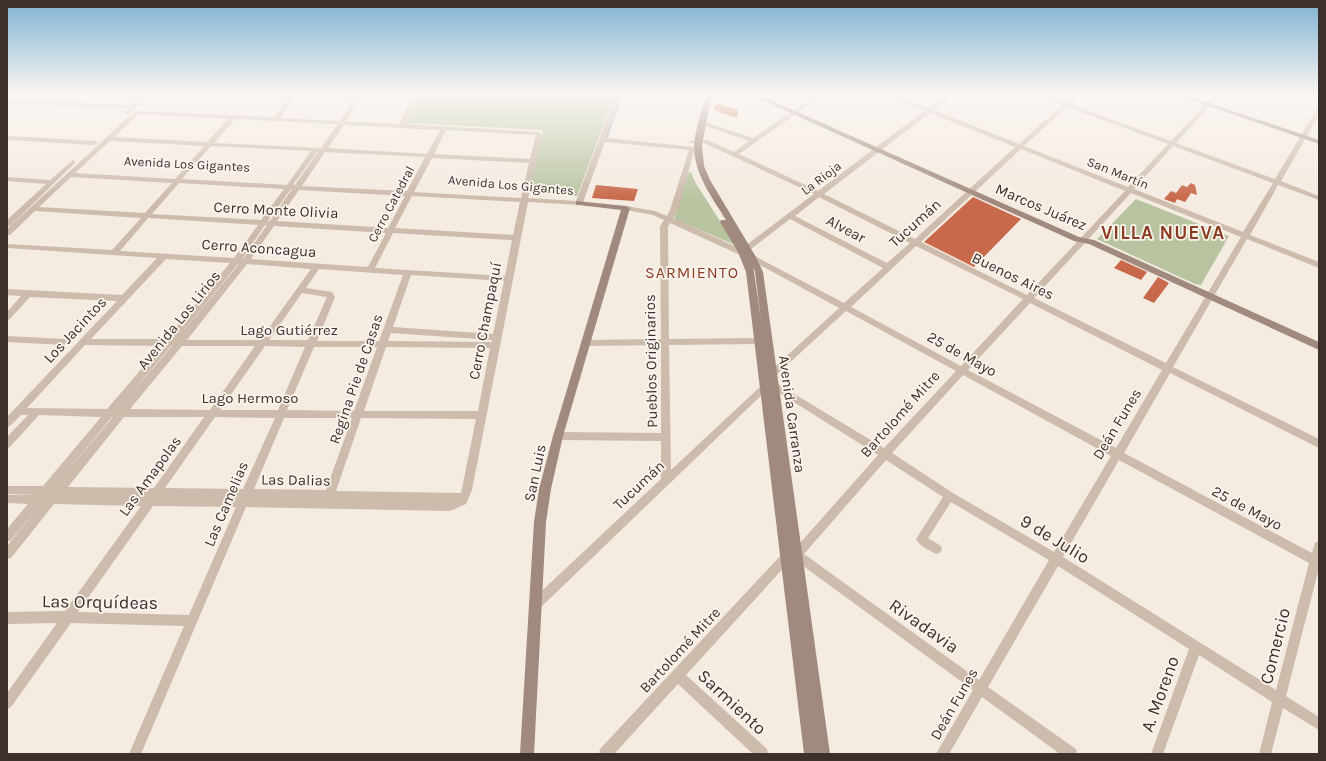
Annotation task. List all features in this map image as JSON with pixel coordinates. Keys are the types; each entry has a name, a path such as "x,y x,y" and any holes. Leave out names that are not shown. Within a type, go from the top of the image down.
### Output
{"main road":[{"name":"Avenida Carranza","path":"696,130 693,145 703,173 759,272 772,374 769,386"},
{"name":"Avenida Carranza","path":"693,145 699,130"},
{"name":"Marcos Juárez","path":"834,130 1319,346"},
{"path":"1281,130 1319,142"},
{"name":"25 de Mayo","path":"579,203 626,208"},
{"name":"San Luis","path":"527,754 540,522 545,489 558,436 626,208"},
{"name":"Avenida Carranza","path":"747,252 759,341 769,386 791,557 811,754"},
{"name":"Avenida Carranza","path":"791,557 823,754"}],"street":[{"path":"7,233 69,172 95,143 111,130"},
{"path":"7,224 51,182 69,172 108,139 117,130"},
{"path":"114,253 222,130"},
{"name":"Avenida Los Lirios","path":"7,554 108,413 267,223 334,130"},
{"name":"Cerro Catedral","path":"370,270 443,130"},
{"name":"Cerro Champaquí","path":"465,497 497,341 516,238 539,135 537,133 472,130"},
{"path":"579,203 606,130"},
{"path":"721,130 754,141"},
{"path":"735,154 770,130"},
{"name":"La Rioja","path":"747,252 818,194 903,130"},
{"name":"San Martín","path":"978,130 1319,265"},
{"name":"Tucumán","path":"772,374 1038,130"},
{"path":"1135,130 1319,198"},
{"name":"Bartolomé Mitre","path":"605,754 791,557 961,370 1130,190 1184,130"},
{"name":"Deán Funes","path":"942,754 1057,559 1116,454 1168,369 1244,235 1307,130"},
{"path":"7,138 95,143"},
{"path":"108,139 533,161"},
{"name":"Buenos Aires","path":"602,140 693,145 705,141 818,194 1319,444"},
{"name":"Pueblos Originarios","path":"666,480 664,227 667,219 674,210 693,145"},
{"name":"Avenida Los Gigantes","path":"69,172 411,191 579,203"},
{"path":"7,179 51,182"},
{"name":"Cerro Monte Olivia","path":"33,208 516,238"},
{"name":"25 de Mayo","path":"626,208 647,211 747,252 845,307 1317,562"},
{"name":"Alvear","path":"790,216 888,267"},
{"name":"Avenida Los Lirios","path":"58,491 245,262 267,223"},
{"name":"Cerro Aconcagua","path":"7,246 509,279"},
{"name":"Los Jacintos","path":"7,423 164,256"},
{"name":"Las Amapolas","path":"7,703 317,266"},
{"name":"Regina Pie de Casas","path":"329,495 408,272"},
{"path":"1187,287 1202,289 1216,286"},
{"name":"Las Camelias","path":"135,754 331,297 329,294 323,292 299,290"},
{"path":"7,292 123,298"},
{"path":"7,317 28,294"},
{"path":"388,330 497,341"},
{"path":"7,339 64,342"},
{"name":"Lago Gutiérrez","path":"82,342 382,345 497,341"},
{"path":"586,343 759,341"},
{"name":"Tucumán","path":"535,605 666,480 769,386"},
{"name":"9 de Julio","path":"769,386 885,454 949,496 1057,559 1319,724"},
{"name":"Lago Hermoso","path":"18,411 108,413 358,413 482,415"},
{"path":"8,442 36,412"},
{"path":"558,436 666,436"},
{"name":"Las Dalias","path":"7,490 48,496 150,502 329,495 465,497"},
{"name":"Las Dalias","path":"7,499 38,500 58,491 156,493 450,506 456,505 465,497"},
{"path":"937,549 921,539 949,496"},
{"path":"7,537 38,500"},
{"name":"Comercio","path":"1265,754 1317,562 1319,546"},
{"name":"Rivadavia","path":"791,557 981,688 1071,754"},
{"name":"Las Orquídeas","path":"7,618 193,621"},
{"name":"A. Moreno","path":"1156,754 1196,647"},
{"name":"Sarmiento","path":"678,675 762,754"}],"green space":[{"path":"533,130 602,130 577,196 529,192 543,130"},
{"path":"691,172 695,182 735,245 674,219 688,173"},
{"path":"1136,199 1229,236 1201,285 1195,284 1097,239"}],"building":[{"path":"1191,183 1195,185 1197,195 1191,193 1185,202 1177,199 1175,203 1164,199 1171,191 1176,193 1182,185 1187,187"},
{"path":"596,185 638,189 634,201 592,198"},
{"path":"973,197 1021,219 974,267 924,242"},
{"path":"1121,260 1147,272 1141,280 1114,268"},
{"path":"1158,277 1169,283 1154,303 1143,298"}],"waterway":[{"path":"607,137 610,130"}],"district":[{"name":"VILLA NUEVA","path":"1163,233"},
{"name":"SARMIENTO","path":"692,272"}]}
